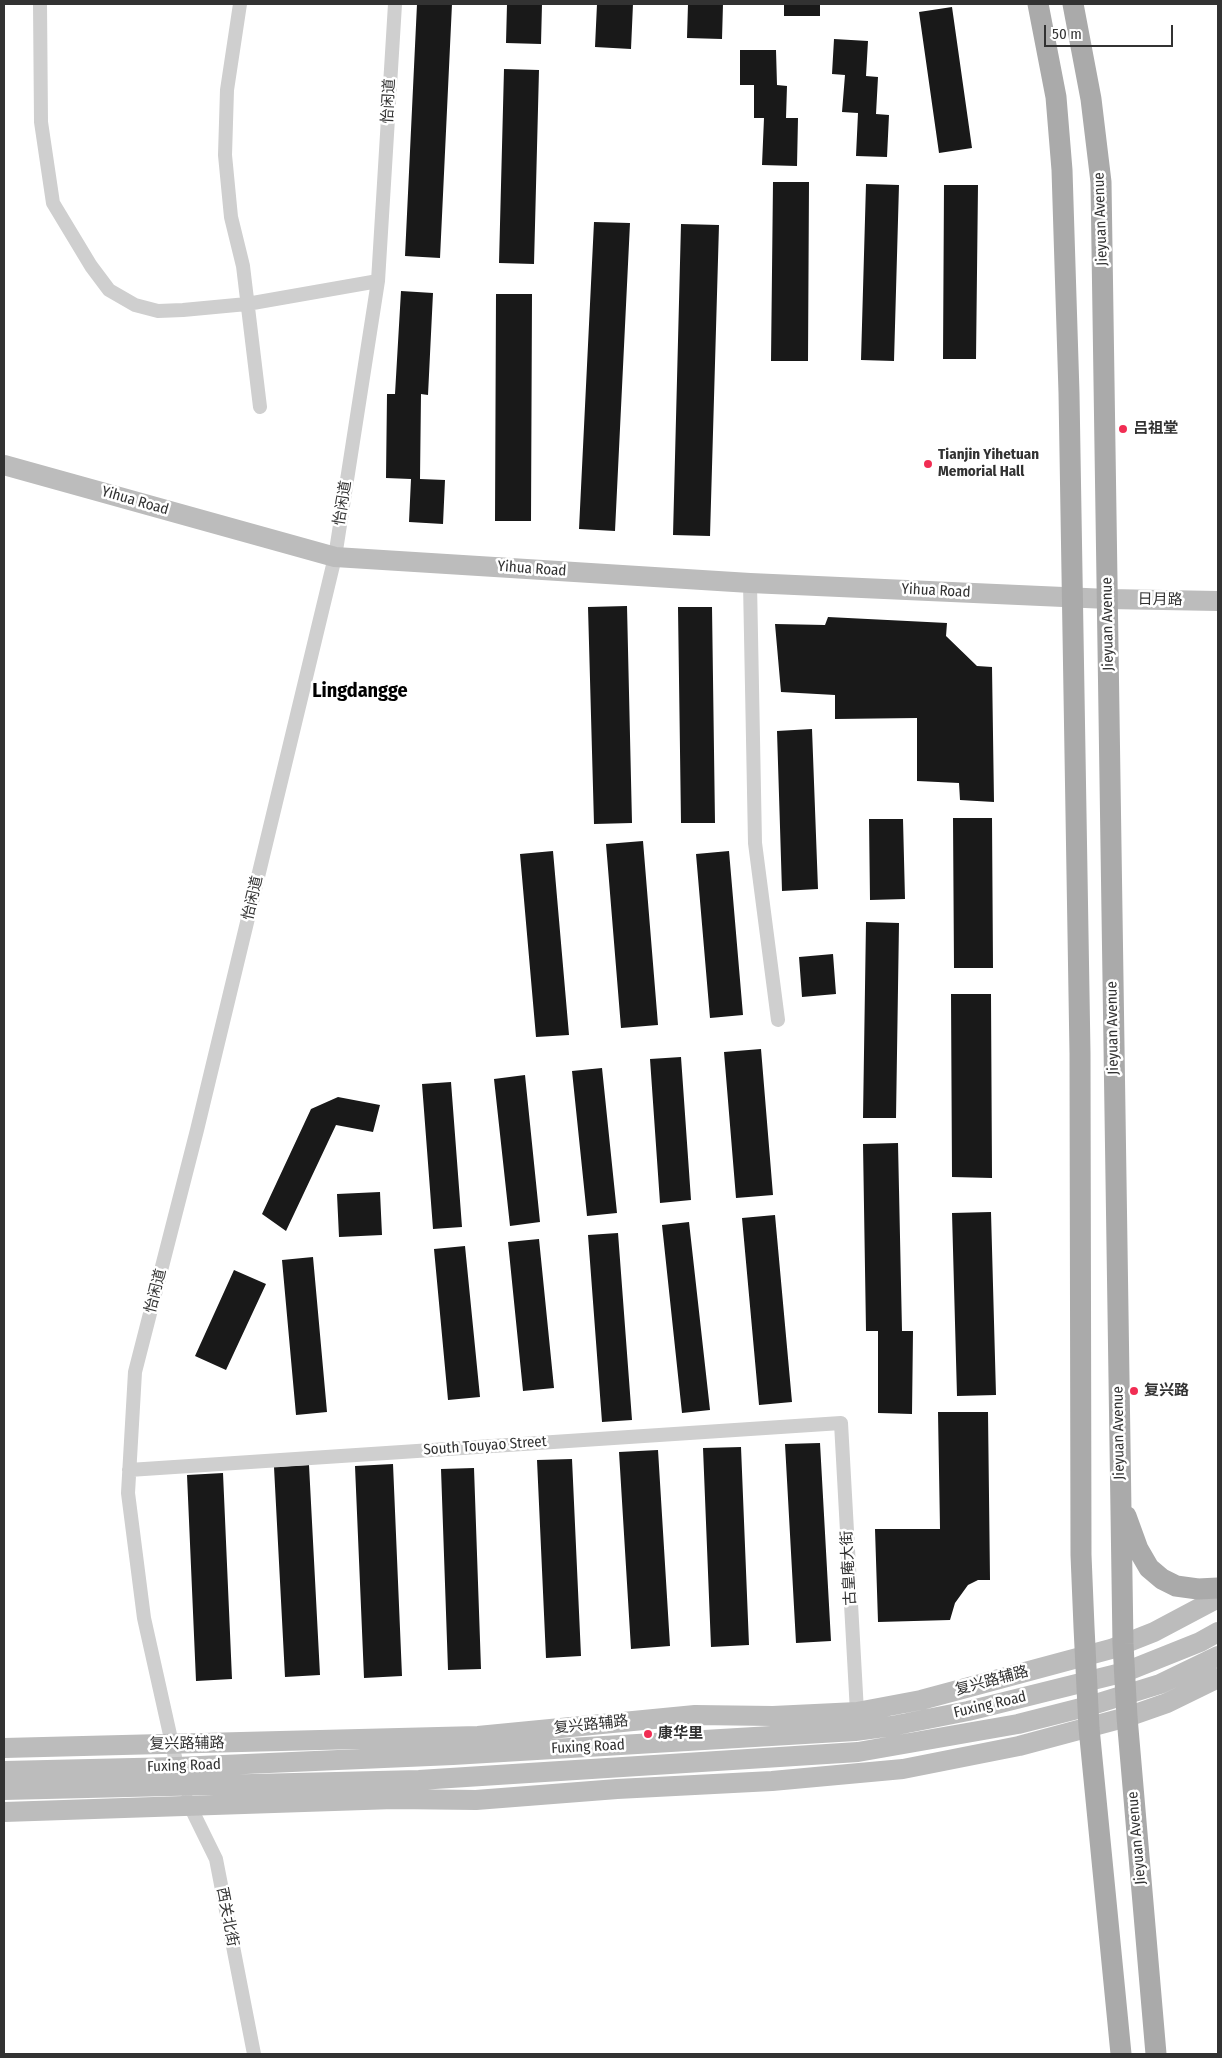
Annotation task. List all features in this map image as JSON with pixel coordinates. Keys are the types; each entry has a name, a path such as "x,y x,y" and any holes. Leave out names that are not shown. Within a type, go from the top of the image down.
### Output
{"main road":[{"path":"1038,4 1056,97 1062,170 1080,1053 1082,1555 1085,1656 1088,1682 1089,1728 1121,2054"},
{"name":"Jieyuan Avenue","path":"1073,4 1091,99 1101,182 1123,1644 1127,1718 1156,2054"},
{"path":"1120,1491 1127,1524 1138,1550 1149,1568 1162,1579 1176,1586 1198,1589 1218,1588"}],"street":[{"path":"40,4 41,122 53,203 91,266 109,290 135,305 158,311 247,304 378,281"},
{"path":"240,4 228,90 225,155 232,217 243,266 260,408"},
{"name":"怡闲道","path":"182,1786 144,1618 128,1493 135,1372 197,1130 335,557 378,281 395,4"},
{"name":"Yihua Road","path":"4,465 335,557 750,582 1072,597"},
{"path":"750,582 755,843 778,1020"},
{"name":"日月路","path":"1072,597 1218,601"},
{"name":"South Touyao Street","path":"129,1470 840,1423"},
{"name":"古皇庵大街","path":"840,1423 857,1712"},
{"name":"复兴路辅路","path":"4,1748 478,1736 695,1715 773,1716 857,1712 921,1700 1085,1656 1154,1632 1218,1598"},
{"name":"Fuxing Road","path":"4,1771 182,1786 463,1754 855,1731 892,1726 968,1711 1126,1672 1200,1642 1218,1632"},
{"name":"Fuxing Road","path":"4,1790 419,1780 837,1753 912,1743 1008,1726 1089,1706 1160,1684 1218,1656"},
{"path":"4,1812 182,1786 394,1799 476,1800 618,1788 772,1781 902,1769 1019,1746 1127,1718 1202,1688 1218,1678"},
{"path":"837,1753 874,1766 902,1769"},
{"name":"西关北街","path":"182,1786 216,1859 254,2054"}],"building":[{"path":"417,4 452,4 440,258 405,256"},
{"path":"507,4 542,4 541,44 506,43"},
{"path":"597,4 633,4 631,49 595,47"},
{"path":"688,4 723,4 722,39 687,38"},
{"path":"784,4 820,4 820,16 784,16"},
{"path":"952,7 972,148 939,153 919,12"},
{"path":"834,39 868,41 866,76 878,77 876,114 889,115 887,157 856,156 858,113 842,112 845,75 832,74"},
{"path":"740,50 776,50 777,85 787,86 786,118 798,118 797,166 762,165 764,118 754,118 754,85 740,85"},
{"path":"504,69 539,70 534,264 499,263"},
{"path":"773,182 809,182 808,361 771,361"},
{"path":"866,184 899,185 894,361 861,360"},
{"path":"944,185 978,185 976,359 943,359"},
{"path":"594,222 630,223 615,531 579,529"},
{"path":"681,224 719,225 710,536 673,535"},
{"path":"401,291 433,293 428,395 421,394 420,479 445,480 443,524 409,522 411,479 386,478 387,394 395,394"},
{"path":"496,294 532,294 531,521 495,521"},
{"path":"627,606 632,823 594,824 588,607"},
{"path":"678,607 712,607 715,823 681,823"},
{"path":"828,617 947,623 946,636 977,666 992,667 994,802 960,800 959,783 917,781 917,718 835,719 835,695 781,692 775,624 825,625"},
{"path":"812,729 818,889 782,891 777,731"},
{"path":"953,818 992,818 993,968 954,968"},
{"path":"869,819 903,819 905,899 870,900"},
{"path":"643,841 658,1025 621,1028 606,844"},
{"path":"553,851 569,1035 536,1037 520,854"},
{"path":"729,851 743,1015 710,1018 696,854"},
{"path":"866,922 899,923 896,1118 863,1118"},
{"path":"833,954 836,994 802,997 799,957"},
{"path":"951,994 991,994 992,1178 952,1177"},
{"path":"761,1049 773,1195 736,1198 724,1052"},
{"path":"681,1057 691,1200 660,1203 650,1059"},
{"path":"602,1068 617,1213 587,1216 572,1071"},
{"path":"525,1075 540,1222 510,1226 494,1079"},
{"path":"451,1082 462,1227 433,1229 422,1084"},
{"path":"338,1097 380,1105 373,1132 336,1125 286,1231 262,1214 311,1109"},
{"path":"898,1143 902,1331 913,1331 912,1414 878,1413 878,1331 866,1331 863,1144"},
{"path":"380,1192 382,1235 339,1237 337,1194"},
{"path":"991,1212 996,1395 957,1396 952,1213"},
{"path":"775,1215 792,1402 759,1405 742,1218"},
{"path":"689,1222 710,1410 682,1413 662,1225"},
{"path":"618,1233 632,1420 602,1422 588,1235"},
{"path":"539,1239 554,1388 523,1391 508,1242"},
{"path":"465,1246 480,1397 448,1400 434,1249"},
{"path":"313,1257 327,1412 296,1415 282,1260"},
{"path":"234,1270 266,1284 226,1370 195,1356"},
{"path":"938,1412 988,1412 990,1580 978,1580 968,1585 955,1603 950,1620 878,1622 875,1529 940,1529"},
{"path":"820,1443 831,1641 796,1643 785,1444"},
{"path":"741,1447 749,1645 711,1647 703,1448"},
{"path":"658,1450 670,1646 631,1649 619,1452"},
{"path":"572,1459 581,1656 546,1658 537,1460"},
{"path":"393,1464 402,1676 364,1678 355,1466"},
{"path":"309,1465 320,1675 285,1677 274,1467"},
{"path":"474,1468 481,1669 448,1670 441,1469"},
{"path":"223,1473 232,1679 196,1681 187,1475"}],"place":[{"name":"吕祖堂","path":"1123,429"},
{"name":"Tianjin Yihetuan Memorial Hall","path":"928,464"},
{"name":"复兴路","path":"1134,1391"},
{"name":"康华里","path":"648,1734"}],"district":[{"name":"Lingdangge","path":"360,691"}]}
